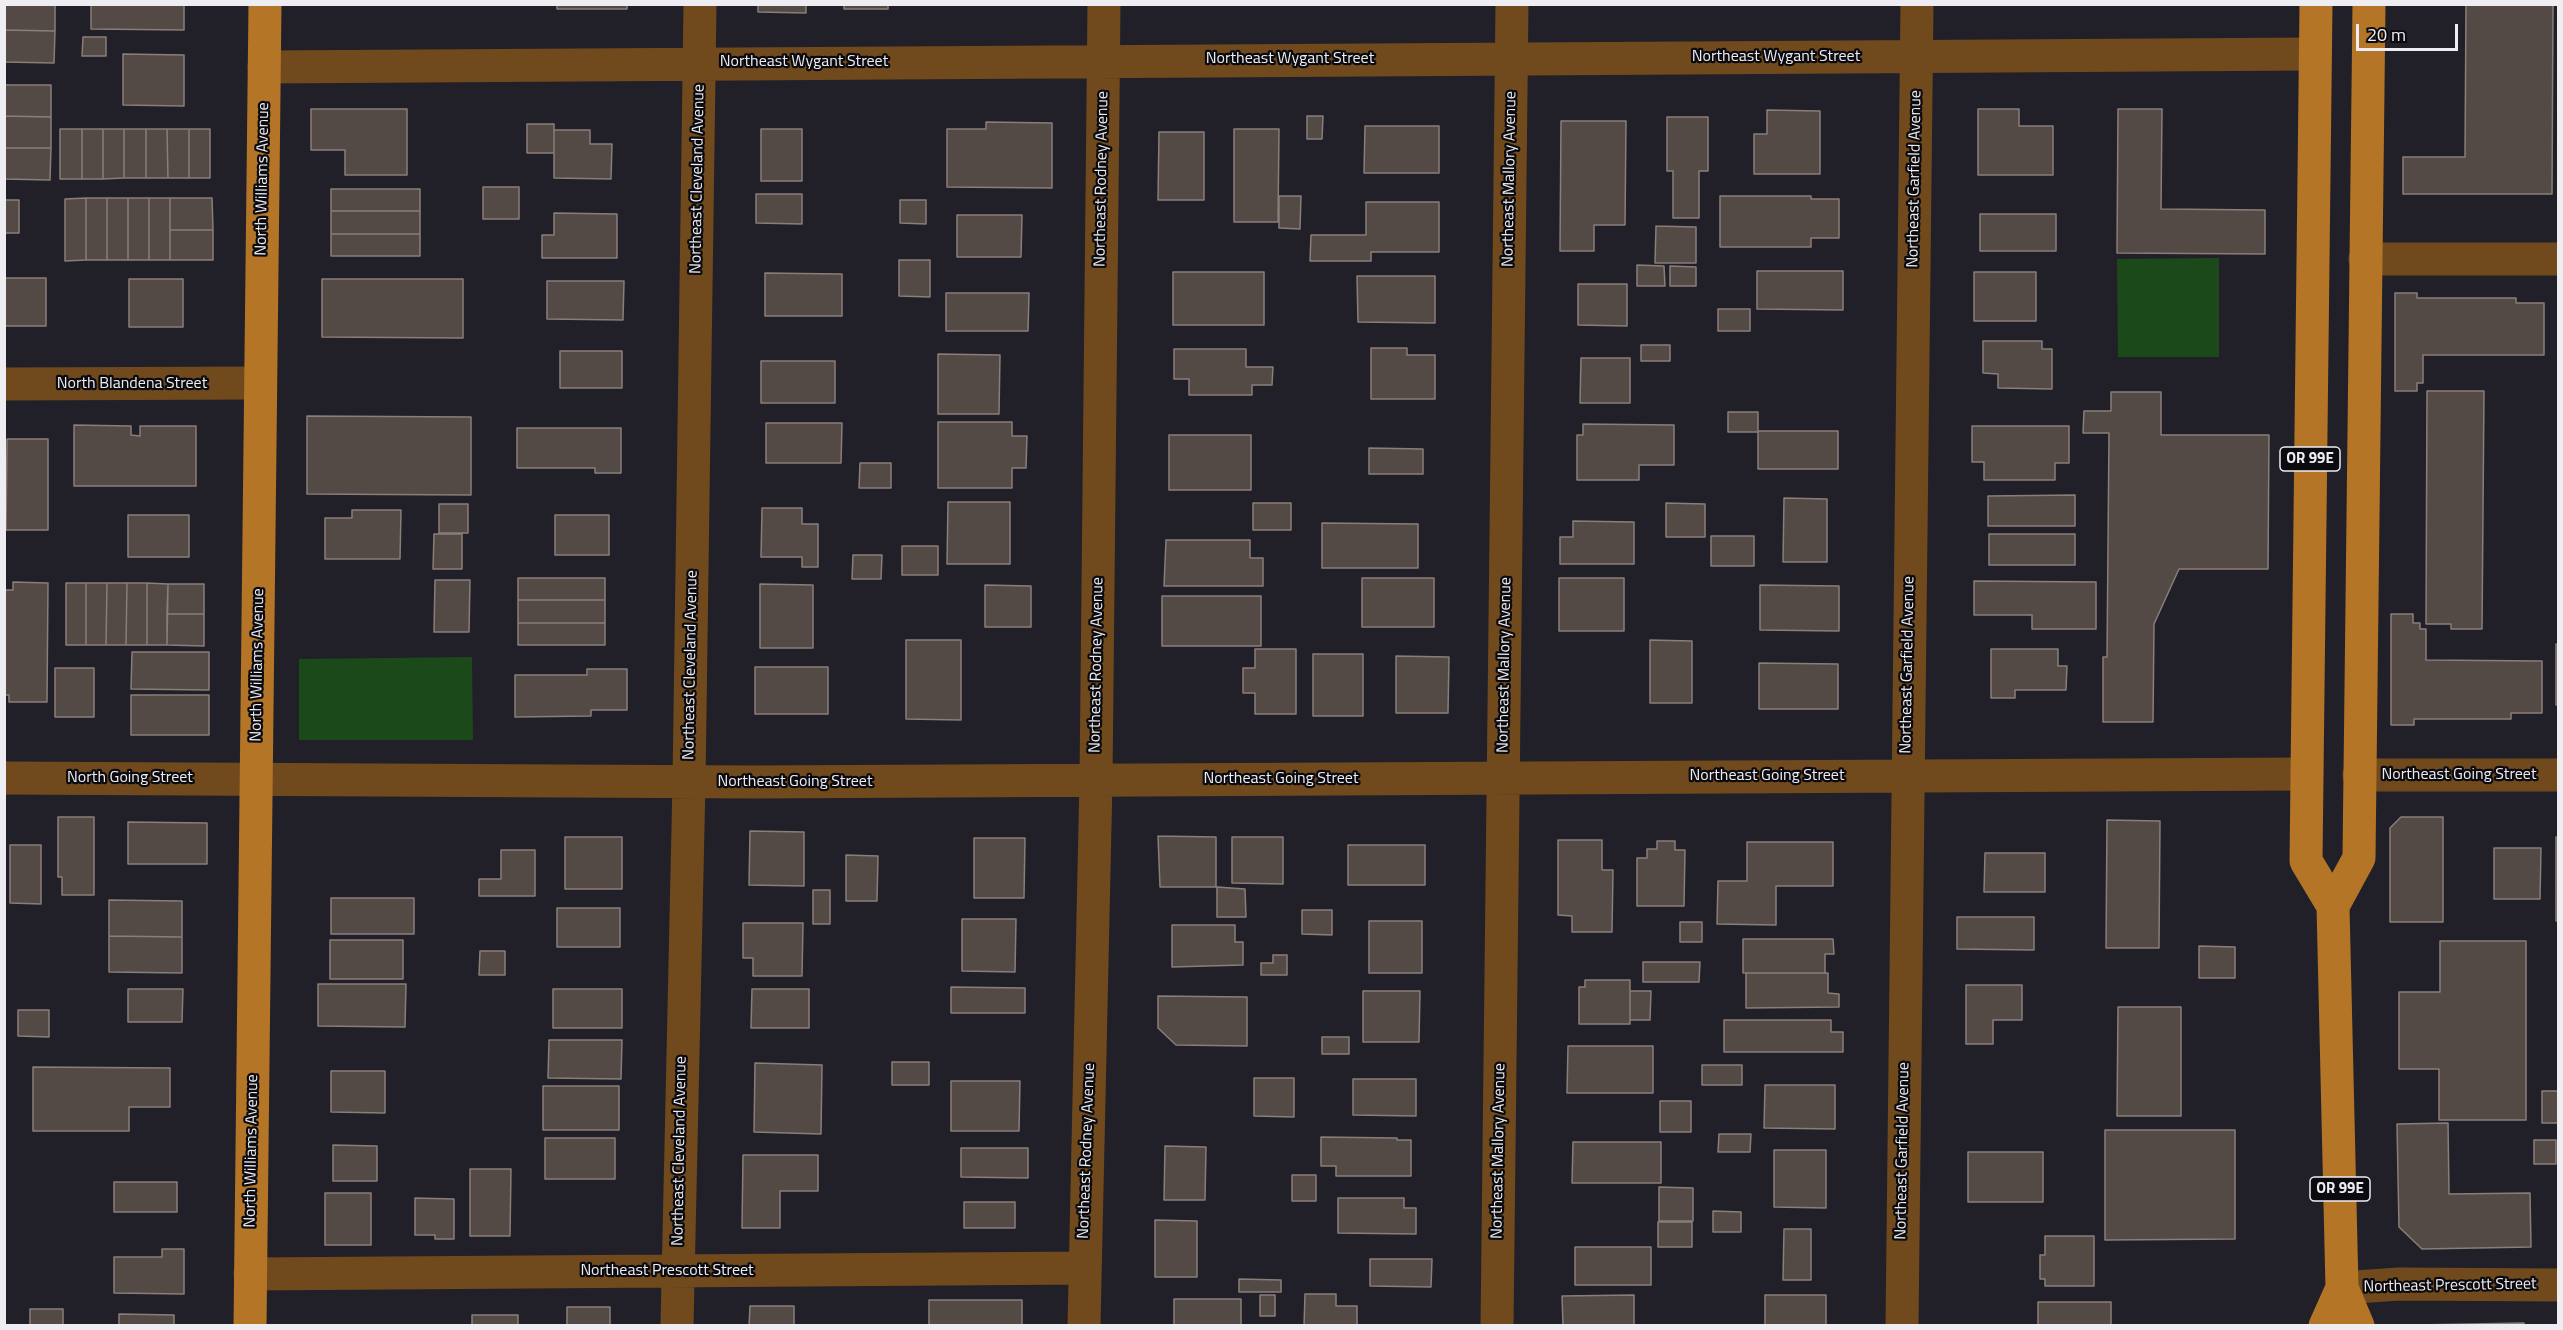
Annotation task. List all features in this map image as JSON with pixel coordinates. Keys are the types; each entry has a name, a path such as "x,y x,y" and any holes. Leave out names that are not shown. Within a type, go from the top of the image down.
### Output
{"main road":[{"name":"North Williams Avenue","path":"250,1326 265,4"},
{"name":"OR 99E","path":"2316,4 2306,861 2333,906 2342,1288 2358,1326"},
{"name":"OR 99E","path":"2333,906 2359,858 2369,4"},
{"name":"OR 99E","path":"2325,1326 2342,1288"}],"street":[{"name":"Northeast Cleveland Avenue","path":"677,1326 689,782 700,4"},
{"name":"Northeast Rodney Avenue","path":"1084,1326 1096,780 1104,4"},
{"name":"Northeast Mallory Avenue","path":"1497,1326 1512,4"},
{"name":"Northeast Garfield Avenue","path":"1902,1326 1917,4"},
{"name":"Northeast Wygant Street","path":"264,67 2315,54"},
{"path":"2366,259 2559,259"},
{"name":"North Blandena Street","path":"4,384 261,383"},
{"name":"Northeast Going Street","path":"256,779 689,782 2306,774"},
{"name":"Northeast Going Street","path":"2360,775 2559,775"},
{"name":"North Going Street","path":"4,777 256,779"},
{"name":"Northeast Prescott Street","path":"250,1274 1084,1268"},
{"name":"Northeast Prescott Street","path":"2342,1288 2399,1284 2559,1285"}],"green space":[{"path":"2219,258 2219,357 2118,357 2117,259"},
{"path":"472,657 473,740 299,740 299,659"}],"building":[{"path":"4,4 55,4 55,31 4,30"},
{"path":"91,4 184,4 184,30 91,29"},
{"path":"557,4 627,4 627,9 557,9"},
{"path":"758,4 806,4 806,13 758,12"},
{"path":"844,4 888,4 888,9 844,9"},
{"path":"2466,4 2553,4 2552,194 2403,194 2403,157 2465,157"},
{"path":"4,30 55,31 54,63 4,62"},
{"path":"83,37 106,37 106,56 82,56"},
{"path":"123,54 184,55 184,106 123,105"},
{"path":"4,85 51,85 51,117 4,116"},
{"path":"311,109 407,109 407,175 345,175 345,150 311,150"},
{"path":"1978,109 2019,109 2019,126 2053,126 2053,175 1978,175"},
{"path":"2118,109 2162,109 2161,209 2265,210 2265,254 2117,253"},
{"path":"1767,110 1820,111 1820,174 1754,174 1754,134 1767,134"},
{"path":"4,116 51,117 51,148 4,148"},
{"path":"1307,116 1323,116 1322,139 1307,139"},
{"path":"1667,117 1708,117 1708,171 1699,171 1699,218 1673,218 1673,171 1667,171"},
{"path":"1561,121 1626,121 1625,225 1594,225 1594,251 1560,251"},
{"path":"986,122 1052,123 1052,188 947,187 947,129 986,129"},
{"path":"527,124 554,124 554,153 527,153"},
{"path":"1365,126 1439,126 1439,173 1364,173"},
{"path":"60,129 82,129 82,179 60,179"},
{"path":"82,129 103,129 103,179 82,179"},
{"path":"103,129 124,129 124,178 103,179"},
{"path":"124,129 146,129 146,178 124,178"},
{"path":"146,129 167,129 168,178 146,178"},
{"path":"167,129 189,129 189,178 168,178"},
{"path":"189,129 210,129 210,178 189,178"},
{"path":"761,129 802,129 802,181 761,181"},
{"path":"1234,129 1279,129 1278,222 1234,222"},
{"path":"554,130 590,130 590,144 612,144 611,179 554,178"},
{"path":"1159,132 1204,132 1204,200 1158,200"},
{"path":"4,148 51,148 50,180 4,179"},
{"path":"483,187 519,187 519,219 483,219"},
{"path":"331,189 420,189 420,211 331,211"},
{"path":"756,194 802,194 802,224 756,223"},
{"path":"1279,196 1301,196 1300,229 1279,228"},
{"path":"1720,196 1811,196 1811,199 1839,199 1839,238 1811,238 1811,247 1720,247"},
{"path":"86,198 107,198 107,260 86,260"},
{"path":"86,198 86,260 65,261 65,199"},
{"path":"107,198 128,198 128,260 107,260"},
{"path":"128,198 149,198 149,260 128,260"},
{"path":"149,198 170,198 170,260 149,260"},
{"path":"170,198 212,198 213,230 170,230"},
{"path":"4,200 19,200 19,233 4,233"},
{"path":"900,200 926,200 926,224 900,223"},
{"path":"1366,202 1439,202 1439,252 1371,252 1371,261 1310,261 1311,235 1366,235"},
{"path":"331,211 420,211 420,234 331,234"},
{"path":"554,213 617,214 617,258 542,258 542,235 554,235"},
{"path":"1980,214 2056,214 2056,251 1980,251"},
{"path":"957,215 1022,215 1021,257 957,257"},
{"path":"1656,226 1696,227 1696,263 1655,263"},
{"path":"170,230 213,230 213,260 170,260"},
{"path":"331,234 420,234 420,256 331,256"},
{"path":"899,260 930,260 930,297 899,296"},
{"path":"1637,265 1664,266 1665,286 1637,286"},
{"path":"1670,266 1696,267 1696,286 1670,286"},
{"path":"1757,271 1843,271 1843,310 1757,309"},
{"path":"1173,272 1264,272 1264,325 1173,325"},
{"path":"1974,272 2036,272 2036,321 1974,321"},
{"path":"765,273 842,274 842,316 765,316"},
{"path":"1357,276 1435,276 1435,323 1358,322"},
{"path":"5,278 46,278 46,326 4,326"},
{"path":"129,279 183,279 183,327 129,327"},
{"path":"322,279 463,279 463,338 322,337"},
{"path":"547,281 624,281 623,320 547,319"},
{"path":"1578,284 1627,284 1627,326 1578,325"},
{"path":"946,293 1029,293 1028,331 946,331"},
{"path":"2395,293 2417,293 2417,298 2516,298 2516,303 2544,303 2544,355 2423,355 2423,383 2417,383 2417,391 2395,391"},
{"path":"1718,309 1750,309 1750,331 1718,331"},
{"path":"1983,341 2042,341 2042,349 2052,349 2052,389 1998,388 1998,374 1983,373"},
{"path":"1641,345 1670,345 1670,361 1641,361"},
{"path":"1371,348 1407,348 1407,355 1435,355 1435,399 1371,399"},
{"path":"1174,349 1246,349 1246,367 1273,367 1272,385 1252,385 1252,395 1189,395 1189,379 1174,379"},
{"path":"560,351 622,351 622,388 560,388"},
{"path":"938,354 1000,355 999,414 938,414"},
{"path":"1581,358 1630,358 1630,403 1580,403"},
{"path":"761,361 835,361 835,403 761,403"},
{"path":"2427,391 2484,391 2482,629 2451,629 2451,624 2426,624"},
{"path":"2111,392 2161,392 2161,435 2269,435 2268,569 2179,569 2154,624 2153,722 2103,722 2103,657 2107,657 2109,433 2083,433 2084,411 2111,411"},
{"path":"1728,412 1758,412 1758,432 1728,432"},
{"path":"307,416 471,417 471,495 307,494"},
{"path":"938,422 1012,422 1012,436 1027,436 1026,468 1012,468 1012,488 938,488"},
{"path":"766,423 842,423 841,463 766,463"},
{"path":"1583,424 1674,425 1674,465 1639,465 1639,480 1577,480 1577,435 1583,435"},
{"path":"74,425 131,426 131,435 140,436 140,426 196,426 196,486 74,486"},
{"path":"1972,426 2069,426 2069,463 2055,463 2055,480 1984,480 1984,462 1972,462"},
{"path":"517,428 621,428 621,473 595,473 595,468 517,468"},
{"path":"1758,431 1838,431 1838,469 1758,469"},
{"path":"1169,435 1251,435 1251,490 1169,490"},
{"path":"7,439 48,439 48,530 6,530"},
{"path":"1369,448 1423,449 1423,474 1369,474"},
{"path":"860,463 891,463 891,488 859,488"},
{"path":"2075,495 2075,526 1988,526 1988,496"},
{"path":"1784,498 1827,499 1827,562 1783,562"},
{"path":"948,502 1010,502 1010,564 947,564"},
{"path":"1253,503 1291,503 1291,530 1253,530"},
{"path":"1666,503 1705,504 1705,537 1666,537"},
{"path":"439,504 468,504 468,533 439,533"},
{"path":"762,508 802,508 802,524 818,524 818,567 802,567 802,557 761,557"},
{"path":"352,510 401,510 400,559 325,559 325,518 352,518"},
{"path":"128,515 189,515 189,557 128,557"},
{"path":"555,515 609,515 609,555 555,555"},
{"path":"1573,521 1634,522 1634,564 1560,564 1560,537 1573,537"},
{"path":"1322,523 1418,524 1418,568 1322,568"},
{"path":"434,534 462,534 462,569 433,569"},
{"path":"1989,534 2075,534 2075,565 1989,565"},
{"path":"1711,536 1754,536 1754,566 1711,566"},
{"path":"1166,540 1250,540 1250,558 1263,558 1263,586 1164,586"},
{"path":"902,546 938,546 938,575 902,575"},
{"path":"853,555 882,555 881,579 852,579"},
{"path":"518,578 605,578 605,600 518,600"},
{"path":"1362,578 1434,578 1434,627 1362,627"},
{"path":"1559,578 1624,578 1624,631 1559,631"},
{"path":"435,580 470,580 469,632 434,632"},
{"path":"1974,581 2096,582 2096,629 2032,629 2032,615 1974,615"},
{"path":"13,582 48,583 47,702 9,702 9,695 4,695 4,590 13,590"},
{"path":"66,583 86,583 86,645 66,645"},
{"path":"86,583 107,583 106,645 86,645"},
{"path":"107,583 127,583 126,645 106,645"},
{"path":"127,583 147,583 147,645 126,645"},
{"path":"147,583 168,584 167,645 147,645"},
{"path":"168,584 204,584 204,614 167,614"},
{"path":"760,584 813,585 813,648 760,648"},
{"path":"985,585 1031,586 1031,627 985,627"},
{"path":"1760,585 1839,586 1839,631 1760,630"},
{"path":"1162,596 1261,596 1261,646 1162,646"},
{"path":"518,600 605,600 605,623 518,623"},
{"path":"167,614 204,614 204,646 167,645"},
{"path":"2391,614 2413,614 2413,623 2420,623 2420,629 2426,629 2426,660 2542,661 2542,713 2511,713 2511,719 2414,719 2414,725 2391,725"},
{"path":"518,623 605,623 605,645 518,645"},
{"path":"906,640 961,640 961,720 906,719"},
{"path":"1650,640 1692,641 1692,703 1650,703"},
{"path":"2556,644 2558,644 2558,705 2556,705"},
{"path":"1255,649 1296,649 1296,714 1255,714 1255,693 1243,693 1243,668 1255,668"},
{"path":"1991,649 2058,649 2058,666 2067,666 2066,690 2015,690 2015,698 1991,698"},
{"path":"132,652 209,652 209,690 131,689"},
{"path":"1313,654 1363,654 1363,716 1313,716"},
{"path":"1396,656 1449,657 1448,713 1396,713"},
{"path":"1759,663 1838,664 1838,709 1759,709"},
{"path":"755,667 828,667 828,714 755,714"},
{"path":"55,668 94,668 94,717 55,717"},
{"path":"587,669 627,669 627,710 591,710 591,716 515,717 515,675 587,675"},
{"path":"131,695 209,695 209,735 131,735"},
{"path":"58,817 94,817 94,895 62,895 62,877 58,877"},
{"path":"2401,817 2443,817 2443,922 2390,922 2390,828"},
{"path":"2107,820 2160,821 2159,948 2106,948"},
{"path":"128,822 207,823 207,864 128,864"},
{"path":"750,831 804,832 804,886 749,885"},
{"path":"1158,836 1216,837 1216,887 1160,887"},
{"path":"565,837 622,837 622,889 565,889"},
{"path":"1232,837 1283,837 1283,884 1232,883"},
{"path":"2556,837 2558,837 2558,921 2556,921"},
{"path":"974,838 1025,838 1024,898 974,898"},
{"path":"1558,840 1602,840 1602,870 1613,870 1612,932 1572,932 1572,916 1558,915"},
{"path":"1657,841 1675,841 1675,850 1685,850 1684,906 1637,906 1637,858 1647,858 1647,849 1657,849"},
{"path":"1747,842 1833,842 1833,886 1776,886 1776,925 1717,924 1718,881 1747,881"},
{"path":"10,845 41,845 41,904 10,903"},
{"path":"1348,845 1425,845 1425,885 1348,885"},
{"path":"2494,848 2541,848 2540,899 2494,899"},
{"path":"501,850 535,850 535,896 479,896 479,879 501,879"},
{"path":"1985,853 2045,853 2045,892 1984,892"},
{"path":"846,855 878,856 877,901 846,901"},
{"path":"1217,887 1245,889 1246,917 1217,917"},
{"path":"813,890 830,890 830,924 813,924"},
{"path":"331,898 414,898 414,934 331,934"},
{"path":"109,900 182,901 182,937 109,936"},
{"path":"557,908 620,908 620,947 557,947"},
{"path":"1302,910 1332,910 1332,935 1302,934"},
{"path":"1957,917 2034,917 2034,950 1957,949"},
{"path":"962,919 1016,919 1015,972 962,971"},
{"path":"1369,921 1422,921 1422,973 1369,973"},
{"path":"1680,922 1702,922 1702,942 1680,942"},
{"path":"743,923 803,923 802,976 753,976 753,958 743,958"},
{"path":"1172,925 1235,925 1235,942 1243,942 1243,965 1172,967"},
{"path":"109,936 182,937 182,973 109,972"},
{"path":"1743,939 1833,939 1834,954 1825,954 1825,973 1743,973"},
{"path":"330,940 403,940 403,979 330,979"},
{"path":"2440,941 2526,941 2526,1120 2439,1120 2439,1069 2399,1069 2399,992 2440,992"},
{"path":"2199,946 2235,947 2235,978 2199,978"},
{"path":"480,951 505,951 505,975 479,975"},
{"path":"1273,955 1287,955 1287,975 1261,975 1261,963 1273,963"},
{"path":"1643,962 1700,962 1699,982 1643,982"},
{"path":"1746,973 1828,973 1828,993 1839,994 1839,1007 1746,1008"},
{"path":"1585,980 1630,980 1630,1024 1579,1024 1579,987 1585,987"},
{"path":"318,984 406,984 405,1027 318,1026"},
{"path":"1966,985 2022,985 2022,1020 1993,1020 1993,1044 1966,1044"},
{"path":"951,987 1025,988 1025,1013 951,1013"},
{"path":"128,989 183,989 182,1022 128,1022"},
{"path":"553,989 622,989 622,1028 553,1028"},
{"path":"752,989 809,989 809,1028 751,1028"},
{"path":"1363,991 1420,991 1419,1042 1363,1042"},
{"path":"1630,991 1651,991 1650,1020 1630,1020"},
{"path":"1158,996 1247,997 1247,1046 1176,1045 1158,1028"},
{"path":"2118,1007 2181,1007 2181,1116 2117,1116"},
{"path":"18,1010 49,1010 49,1037 18,1036"},
{"path":"1724,1020 1831,1020 1831,1032 1843,1032 1843,1052 1724,1052"},
{"path":"1322,1037 1349,1037 1349,1054 1322,1054"},
{"path":"549,1040 622,1040 621,1079 548,1078"},
{"path":"1568,1046 1653,1046 1653,1093 1567,1093"},
{"path":"892,1062 929,1062 929,1085 892,1085"},
{"path":"755,1063 822,1065 821,1134 754,1132"},
{"path":"1702,1065 1742,1065 1742,1085 1702,1085"},
{"path":"33,1067 170,1068 170,1107 129,1107 129,1131 33,1131"},
{"path":"331,1071 385,1071 385,1113 331,1112"},
{"path":"1254,1078 1294,1078 1294,1117 1254,1116"},
{"path":"1353,1079 1416,1079 1416,1116 1353,1115"},
{"path":"951,1081 1020,1081 1019,1131 951,1131"},
{"path":"1765,1085 1835,1085 1835,1129 1764,1128"},
{"path":"543,1086 619,1086 619,1130 543,1130"},
{"path":"2542,1091 2558,1091 2558,1123 2542,1123"},
{"path":"1660,1101 1691,1101 1691,1132 1660,1132"},
{"path":"2448,1123 2449,1194 2530,1193 2531,1247 2422,1249 2399,1227 2397,1124"},
{"path":"2105,1130 2235,1130 2235,1239 2105,1240"},
{"path":"1719,1134 1751,1134 1750,1152 1718,1152"},
{"path":"1321,1137 1411,1140 1411,1176 1336,1176 1336,1166 1321,1166"},
{"path":"545,1138 615,1138 615,1179 545,1179"},
{"path":"2534,1140 2556,1140 2556,1164 2534,1164"},
{"path":"1573,1142 1661,1142 1661,1183 1572,1183"},
{"path":"333,1145 377,1146 377,1181 333,1181"},
{"path":"1165,1146 1206,1147 1205,1200 1164,1200"},
{"path":"961,1148 1028,1148 1028,1178 961,1177"},
{"path":"1774,1150 1826,1150 1826,1208 1774,1207"},
{"path":"1968,1152 2043,1152 2043,1202 1968,1202"},
{"path":"743,1155 818,1155 818,1191 780,1191 780,1228 742,1228"},
{"path":"470,1169 511,1169 510,1236 470,1236"},
{"path":"1292,1175 1316,1175 1316,1201 1292,1201"},
{"path":"114,1182 177,1182 177,1212 114,1212"},
{"path":"1659,1187 1693,1188 1693,1221 1659,1221"},
{"path":"325,1193 371,1193 371,1245 325,1245"},
{"path":"415,1198 454,1199 454,1239 435,1239 435,1235 415,1235"},
{"path":"1338,1198 1404,1198 1404,1208 1416,1208 1416,1234 1338,1233"},
{"path":"964,1202 1015,1202 1015,1228 964,1228"},
{"path":"1713,1211 1741,1212 1741,1232 1713,1232"},
{"path":"1155,1220 1197,1221 1197,1277 1155,1277"},
{"path":"1658,1222 1692,1222 1692,1247 1658,1247"},
{"path":"1784,1229 1811,1229 1811,1280 1783,1280"},
{"path":"2045,1236 2094,1236 2094,1286 2045,1286 2045,1279 2040,1279 2040,1255 2045,1255"},
{"path":"1575,1247 1651,1247 1651,1285 1575,1285"},
{"path":"162,1249 184,1249 184,1294 114,1293 114,1257 162,1257"},
{"path":"1370,1259 1432,1259 1431,1287 1370,1286"},
{"path":"1239,1279 1281,1280 1281,1292 1239,1292"},
{"path":"1305,1294 1336,1294 1336,1306 1357,1306 1357,1326 1304,1326"},
{"path":"1260,1295 1275,1295 1275,1316 1260,1316"},
{"path":"1634,1295 1634,1326 1563,1326 1562,1296"},
{"path":"1765,1295 1826,1295 1826,1326 1765,1326"},
{"path":"1174,1299 1241,1299 1241,1326 1174,1326"},
{"path":"929,1300 1022,1300 1022,1326 929,1326"},
{"path":"2038,1302 2111,1302 2111,1326 2038,1326"},
{"path":"750,1306 794,1306 794,1326 749,1326"},
{"path":"567,1307 610,1307 610,1326 567,1326"},
{"path":"30,1309 63,1309 63,1326 30,1326"},
{"path":"119,1314 174,1315 174,1326 119,1326"},
{"path":"472,1315 518,1315 518,1326 472,1326"},
{"path":"2524,1323 2524,1326 2415,1326 2416,1325"}]}
